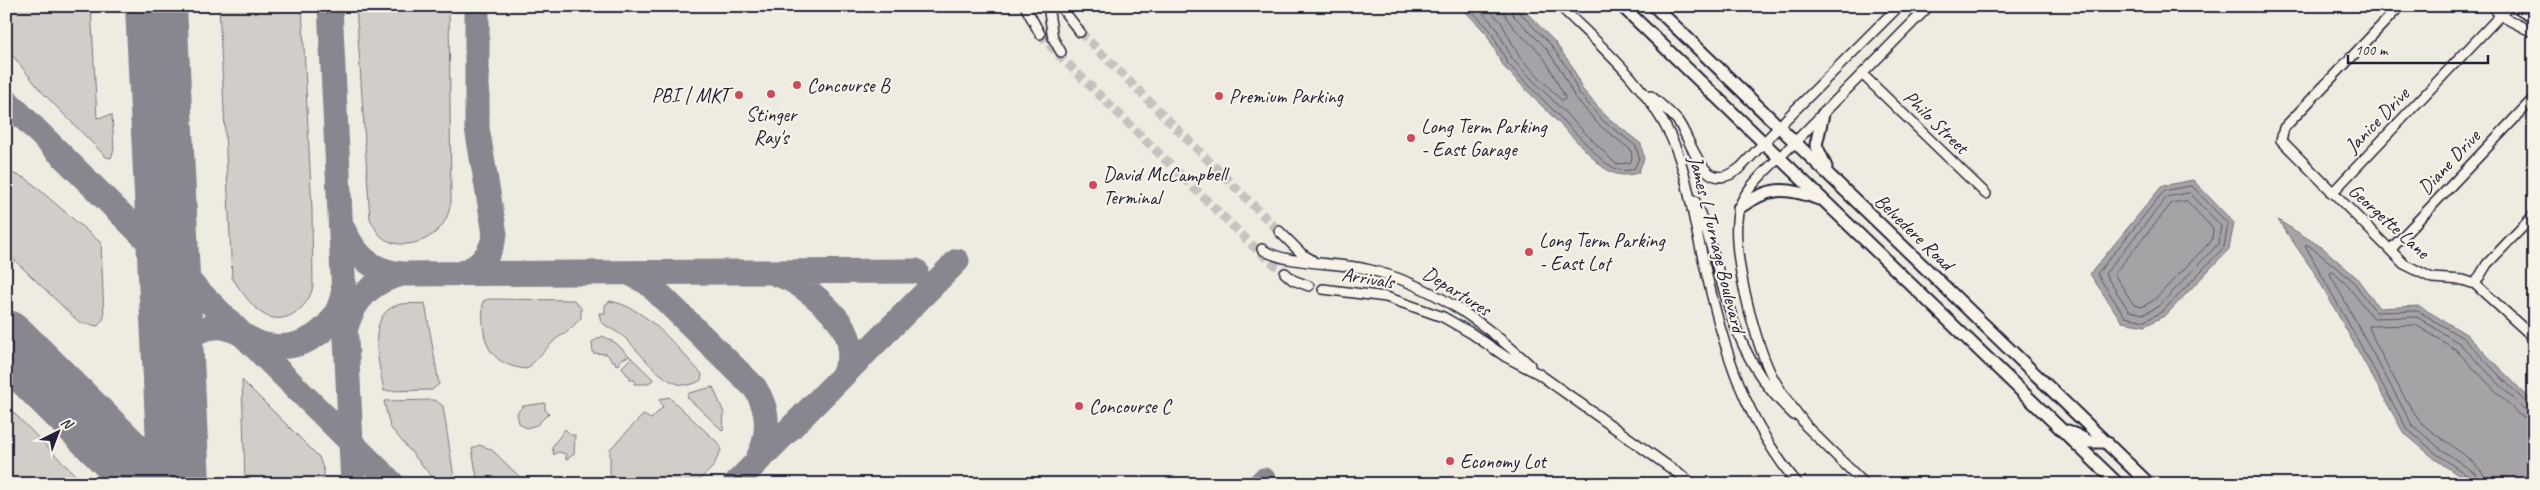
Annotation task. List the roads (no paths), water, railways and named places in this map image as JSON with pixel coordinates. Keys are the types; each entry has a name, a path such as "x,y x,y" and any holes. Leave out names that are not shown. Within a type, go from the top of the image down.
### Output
{"main road":[{"name":"Belvedere Road","path":"1622,6 2118,484"},
{"name":"Belvedere Road","path":"1654,6 2149,484"},
{"path":"1823,114 1817,132 1817,149 1835,182"},
{"path":"1739,208 1757,196 1774,190 1791,190 1823,201"},
{"path":"2055,425 2086,440 2106,442"}],"street":[{"path":"1025,6 1040,34"},
{"path":"1048,6 1053,38 1061,52"},
{"path":"1060,6 1066,17 1080,32"},
{"name":"James L Turnage Boulevard","path":"1560,6 1635,81 1669,133 1689,187 1719,328 1734,374 1764,436 1798,484"},
{"path":"1635,81 1676,120 1696,159 1704,169 1714,175 1726,175 1737,170 1899,6"},
{"path":"1808,428 1776,382 1758,342 1741,266 1737,228 1739,208 1746,194 1794,142 1930,6"},
{"name":"Georgette Lane","path":"2400,6 2284,128 2281,140 2404,264 2425,276 2475,284"},
{"path":"2492,6 2501,16 2534,33"},
{"name":"Janice Drive","path":"2332,192 2509,6"},
{"path":"2514,6 2534,18"},
{"name":"Philo Street","path":"1862,74 1986,194"},
{"name":"Diane Drive","path":"2390,250 2534,98"},
{"path":"1689,187 1708,231 1729,314 1745,352 1773,394 1866,484"},
{"path":"2532,334 2475,284 2486,264 2534,215"},
{"name":"Departures","path":"1279,231 1302,254 1314,261"},
{"name":"Departures","path":"1262,249 1280,257 1352,266 1394,276 1440,296 1511,348 1539,374"},
{"path":"1285,272 1293,280 1309,286"},
{"name":"Arrivals","path":"1323,289 1386,297 1415,305 1458,325 1506,357 1539,374"},
{"path":"1539,374 1693,484"}],"water":[{"path":"1460,6 1520,6 1554,41 1572,66 1582,89 1606,116 1641,144 1644,159 1638,173 1617,174 1599,164 1504,67 1486,33"},
{"path":"2193,180 2234,223 2229,249 2166,315 2145,326 2122,322 2090,274 2162,186"},
{"path":"2278,220 2323,248 2356,277 2379,308 2419,306 2466,334 2534,403 2534,484 2471,484 2435,459 2403,432 2316,275"}],"tunnel":[{"path":"1080,32 1279,231"},
{"path":"1040,34 1254,247 1285,273"}],"place":[{"name":"Concourse B","path":"797,85"},
{"name":"Stinger Ray's","path":"771,94"},
{"name":"PBI | MKT","path":"739,95"},
{"name":"Premium Parking","path":"1219,96"},
{"name":"Long Term Parking - East Garage","path":"1411,138"},
{"name":"David McCampbell Terminal","path":"1093,185"},
{"name":"Long Term Parking - East Lot","path":"1529,252"},
{"name":"Concourse C","path":"1079,406"},
{"name":"Economy Lot","path":"1450,461"}]}
